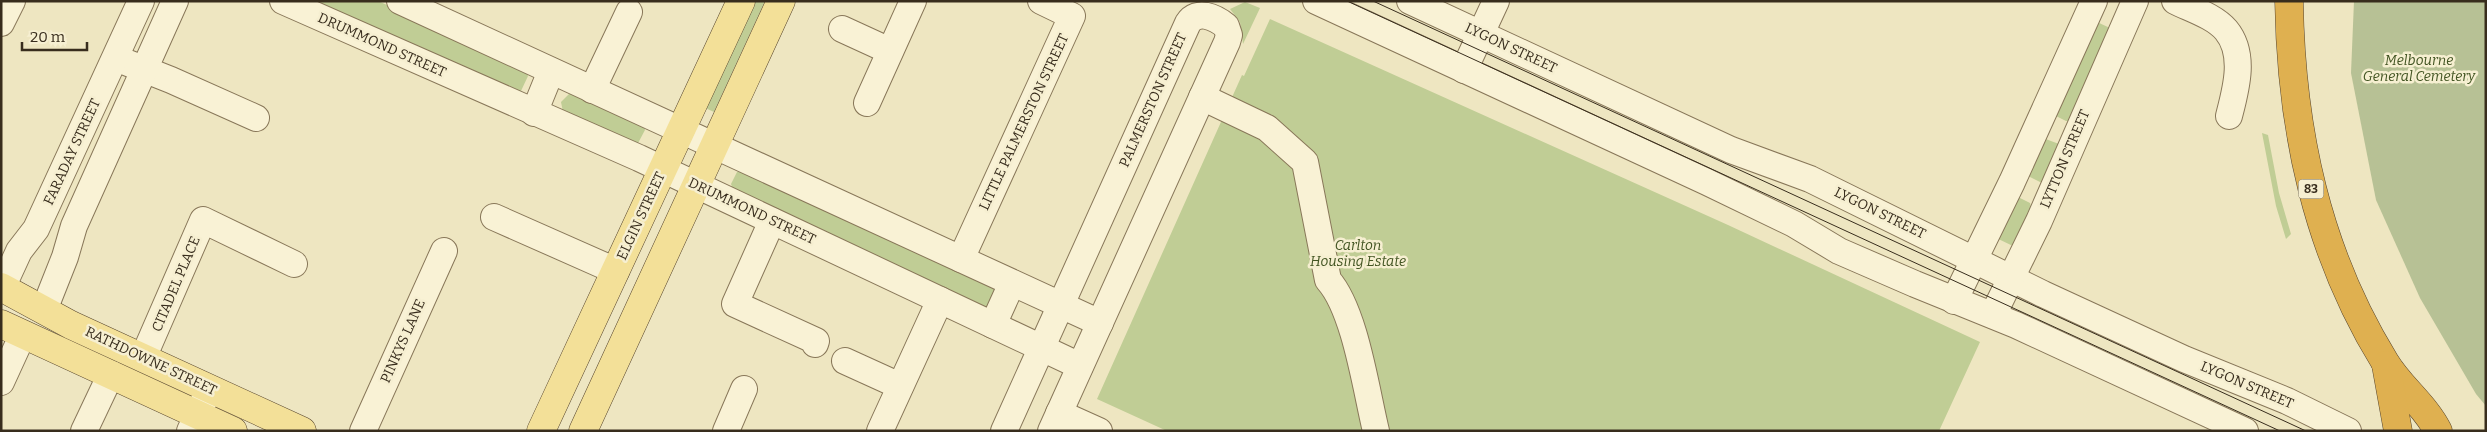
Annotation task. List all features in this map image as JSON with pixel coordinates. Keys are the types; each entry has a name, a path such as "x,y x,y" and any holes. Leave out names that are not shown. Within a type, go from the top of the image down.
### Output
{"highway":[{"name":"83","path":"2289,1 2290,58 2303,155 2310,184 2334,259 2386,364 2440,428"},
{"name":"83","path":"2386,364 2398,431"}],"main road":[{"name":"ELGIN STREET","path":"546,421 741,1"},
{"path":"546,421 583,429 781,1"},
{"path":"616,271 650,285"},
{"path":"2,287 12,329"},
{"name":"RATHDOWNE STREET","path":"2,287 44,310 143,358 302,431"},
{"name":"RATHDOWNE STREET","path":"12,329 110,374 194,423 233,431"},
{"path":"570,370 604,385"}],"street":[{"path":"1,24 12,1"},
{"name":"FARADAY STREET","path":"2,287 19,251 36,228 141,1"},
{"path":"44,310 65,257 69,238 175,1"},
{"name":"DRUMMOND STREET","path":"283,1 696,185 1080,366"},
{"path":"400,1 1100,323"},
{"path":"867,103 913,1"},
{"name":"LITTLE PALMERSTON STREET","path":"961,259 1072,16 1041,1"},
{"path":"1316,1 1775,214 1847,254 1954,301 1993,315 2219,425"},
{"name":"LYGON STREET","path":"1410,1 1731,150 1818,183 2010,278 2184,359 2256,387 2348,431"},
{"path":"1464,70 1496,1"},
{"path":"2175,1 2220,25 2235,45 2237,82 2228,116"},
{"path":"1954,301 1976,260 2092,5 2129,12"},
{"path":"592,90 629,12"},
{"name":"LYTTON STREET","path":"1993,315 2048,198 2129,12"},
{"name":"PALMERSTON STREET","path":"1004,431 1188,23 1191,19 1200,15 1222,23 1228,30 1229,35 1055,422"},
{"path":"842,29 890,51"},
{"path":"116,58 256,118"},
{"path":"534,113 551,71"},
{"path":"1202,97 1267,128 1305,162 1328,280 1337,289 1355,340 1376,431"},
{"path":"2040,122 2074,138"},
{"path":"2012,182 2048,198"},
{"path":"494,217 616,271"},
{"name":"CITADEL PLACE","path":"143,358 203,220 294,264"},
{"path":"772,221 735,304 816,341 815,344"},
{"path":"25,244 50,255 69,238"},
{"name":"PINKYS LANE","path":"363,431 444,251"},
{"path":"993,325 1012,283"},
{"path":"880,431 940,300"},
{"path":"1,382 12,329"},
{"path":"845,361 900,386"},
{"path":"84,431 110,374"},
{"path":"194,423 210,389"},
{"path":"726,431 744,390"},
{"path":"1055,422 1099,431"}],"green space":[{"path":"301,1 378,1 524,66 528,76 521,91 511,96"},
{"path":"749,1 765,1 714,112 701,106"},
{"name":"Melbourne General Cemetery","path":"2354,1 2486,1 2486,406 2476,394 2420,298 2376,200 2351,73"},
{"path":"1245,2 1260,8 1243,44 1240,22 1230,9"},
{"name":"Carlton Housing Estate","path":"1270,19 1728,225 1980,342 1939,431 1167,431 1097,399 1242,75 1244,76"},
{"path":"2097,22 2110,28 2070,121 2066,121 2054,115"},
{"path":"571,92 643,124 645,130 637,145 563,112 561,102"},
{"path":"2262,133 2268,135 2279,193 2291,234 2286,239 2276,206"},
{"path":"2043,138 2059,144 2042,183 2026,175"},
{"path":"744,171 994,286 997,291 990,306 985,308 735,195 731,184 737,172"},
{"path":"2018,197 2030,203 2031,207 2013,246 1992,236"}],"tram line":[{"path":"1347,1 2280,431"},
{"path":"1373,1 2306,431"}]}
